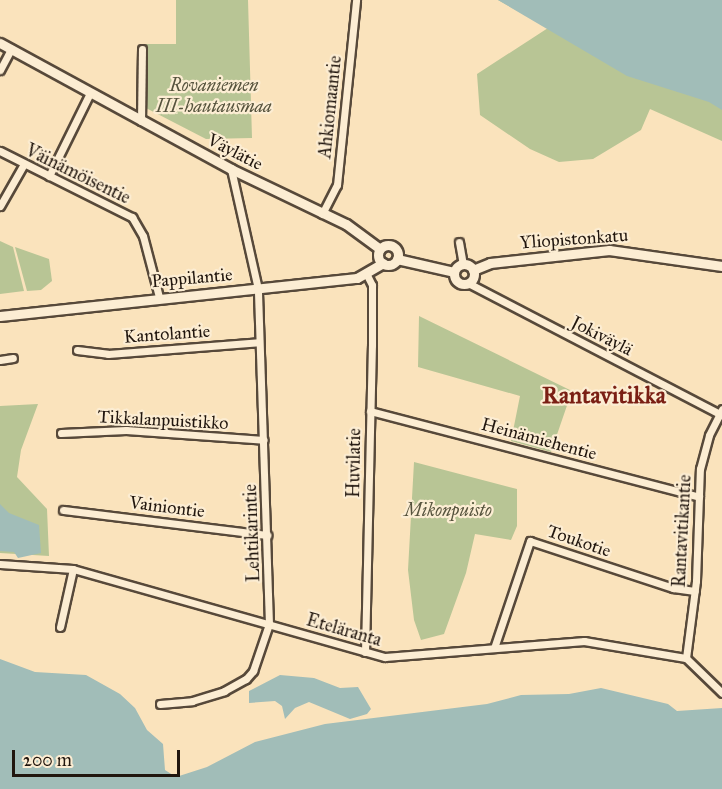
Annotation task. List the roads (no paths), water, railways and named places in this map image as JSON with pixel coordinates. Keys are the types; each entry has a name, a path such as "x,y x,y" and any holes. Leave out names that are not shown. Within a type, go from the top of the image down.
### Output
{"street":[{"name":"Ahkiomaantie","path":"322,214 337,184 356,0"},
{"name":"Väylätie","path":"0,42 231,170 368,238 380,249 392,246 397,259"},
{"path":"0,70 11,49"},
{"path":"141,121 142,49"},
{"path":"49,176 90,93"},
{"name":"Väinämöisentie","path":"0,151 132,217 143,236 159,297"},
{"path":"0,206 24,164"},
{"name":"Lehtikarintie","path":"160,704 192,701 224,691 246,679 253,671 269,624 258,289 231,170"},
{"path":"459,242 463,265"},
{"path":"380,249 382,263"},
{"name":"Yliopistonkatu","path":"472,270 490,262 609,250 720,265"},
{"path":"367,275 382,263 392,264 397,259 454,272"},
{"path":"454,272 456,281 468,283 472,270 463,265"},
{"path":"454,272 463,265"},
{"name":"Pappilantie","path":"0,316 159,297 258,289 367,275"},
{"name":"Huvilatie","path":"365,652 372,285 367,275"},
{"name":"Jokiväylä","path":"468,283 721,413"},
{"name":"Kantolantie","path":"77,350 108,354 260,342"},
{"path":"0,360 13,358"},
{"name":"Heinämiehentie","path":"370,411 699,497"},
{"name":"Rantavitikantie","path":"686,658 695,591 703,452 721,413"},
{"name":"Tikkalanpuistikko","path":"61,433 126,430 264,440"},
{"name":"Vainiontie","path":"63,510 267,535"},
{"name":"Toukotie","path":"494,648 530,541 673,588 695,591"},
{"name":"Eteläranta","path":"0,564 73,569 393,658 584,641 686,658"},
{"path":"60,627 73,569"},
{"path":"686,658 722,693"}],"water":[{"path":"498,0 722,0 722,110 709,102 627,76"},
{"path":"0,504 9,513 39,525 41,553 18,558 14,552 0,551"},
{"path":"0,659 35,672 86,675 120,694 135,708 147,730 163,744 165,770 176,777 207,767 255,742 325,724 487,704 521,695 569,694 601,688 668,704 677,711 722,708 722,789 0,789"},
{"path":"280,675 314,678 340,688 358,687 371,709 367,714 350,719 309,702 295,708 285,719 282,706 275,701 249,703 249,691"}],"district":[{"name":"Rantavitikka","path":"604,396"}],"park label":[{"name":"Rovaniemen III-hautausmaa","path":"214,96"},
{"name":"Mikonpuisto","path":"448,510"}]}
